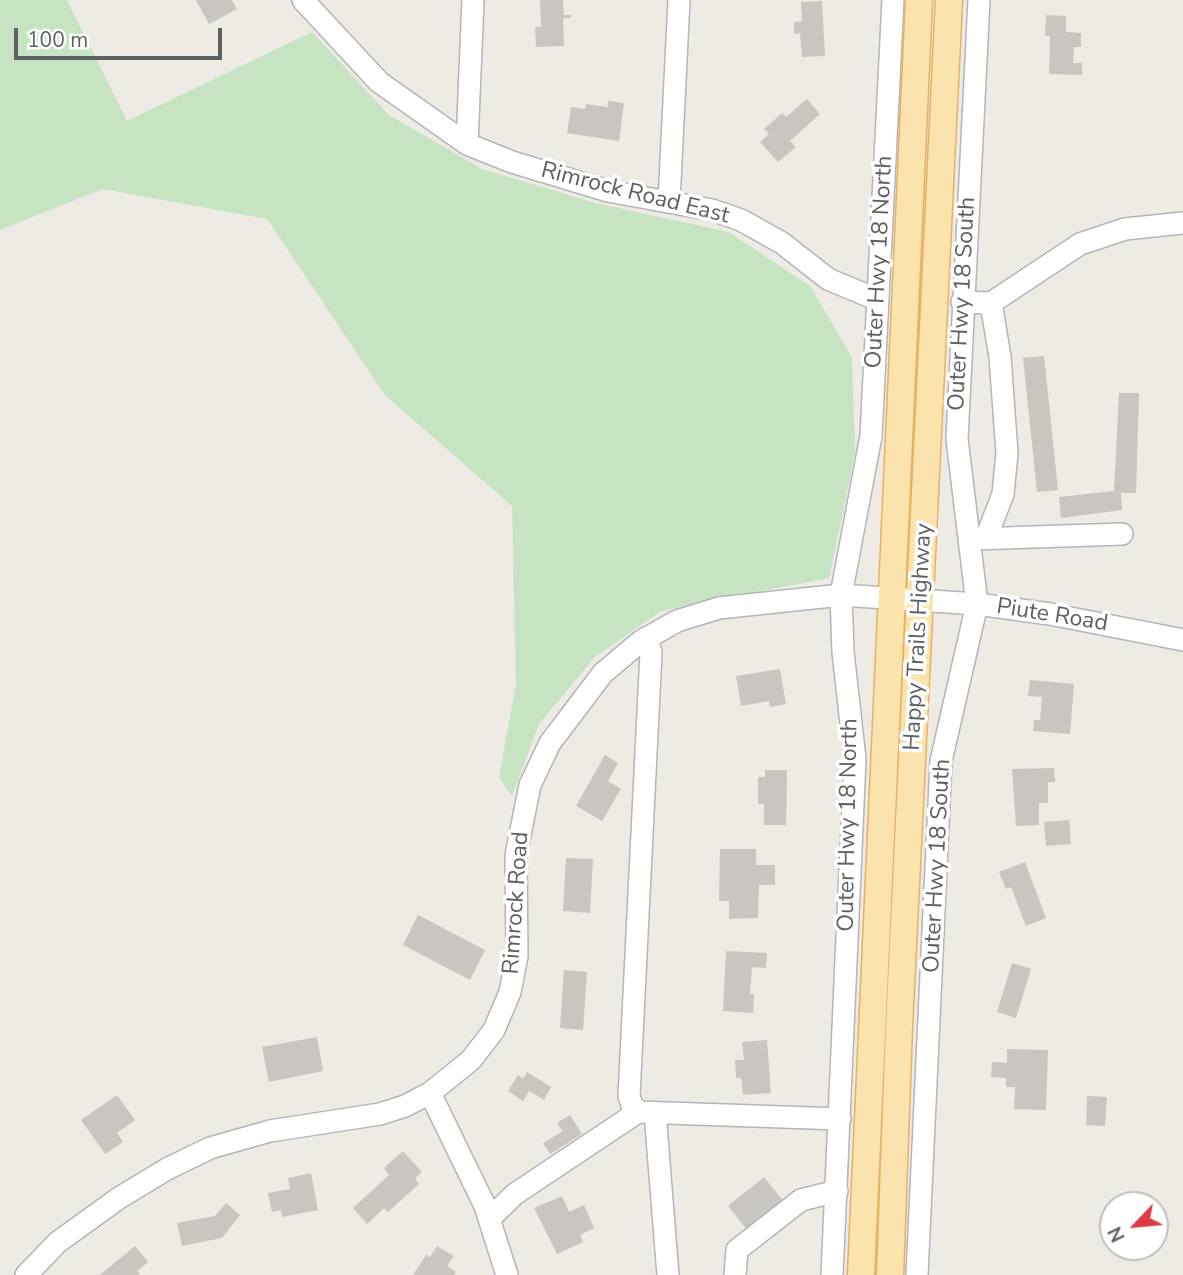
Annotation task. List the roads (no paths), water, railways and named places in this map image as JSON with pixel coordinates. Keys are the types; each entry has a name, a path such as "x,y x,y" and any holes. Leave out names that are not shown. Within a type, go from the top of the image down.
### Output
{"main road":[{"name":"Happy Trails Highway","path":"861,1275 919,0"},
{"name":"Happy Trails Highway","path":"890,1275 950,0"}],"street":[{"name":"Rimrock Road East","path":"303,0 379,82 467,144 512,162 608,191 712,210 741,220 782,243 828,279 878,300"},
{"path":"467,144 473,0"},
{"path":"669,202 679,0"},
{"name":"Outer Hwy 18 North","path":"832,1275 855,759 843,652 841,595 871,436 893,0"},
{"name":"Outer Hwy 18 South","path":"917,1275 941,761 977,604 977,539 957,439 979,0"},
{"path":"962,302 991,303 1080,244 1125,229 1183,223"},
{"path":"977,539 1003,494 1007,453 1000,356 991,303"},
{"path":"977,539 1122,534"},
{"name":"Rimrock Road","path":"26,1275 58,1242 119,1198 167,1169 210,1148 270,1131 380,1114 405,1106 430,1094 471,1060 494,1030 510,992 517,956 516,855 535,774 550,743 578,703 603,673 646,638 677,621 719,608 841,595 920,600"},
{"name":"Piute Road","path":"920,600 977,604 1050,614 1183,640"},
{"path":"646,638 651,652 629,1096 632,1105 646,1112 840,1119"},
{"path":"430,1094 489,1219 507,1275"},
{"path":"489,1219 515,1194 646,1112"},
{"path":"646,1112 668,1275"},
{"path":"735,1275 737,1250 801,1200 837,1191"}]}
